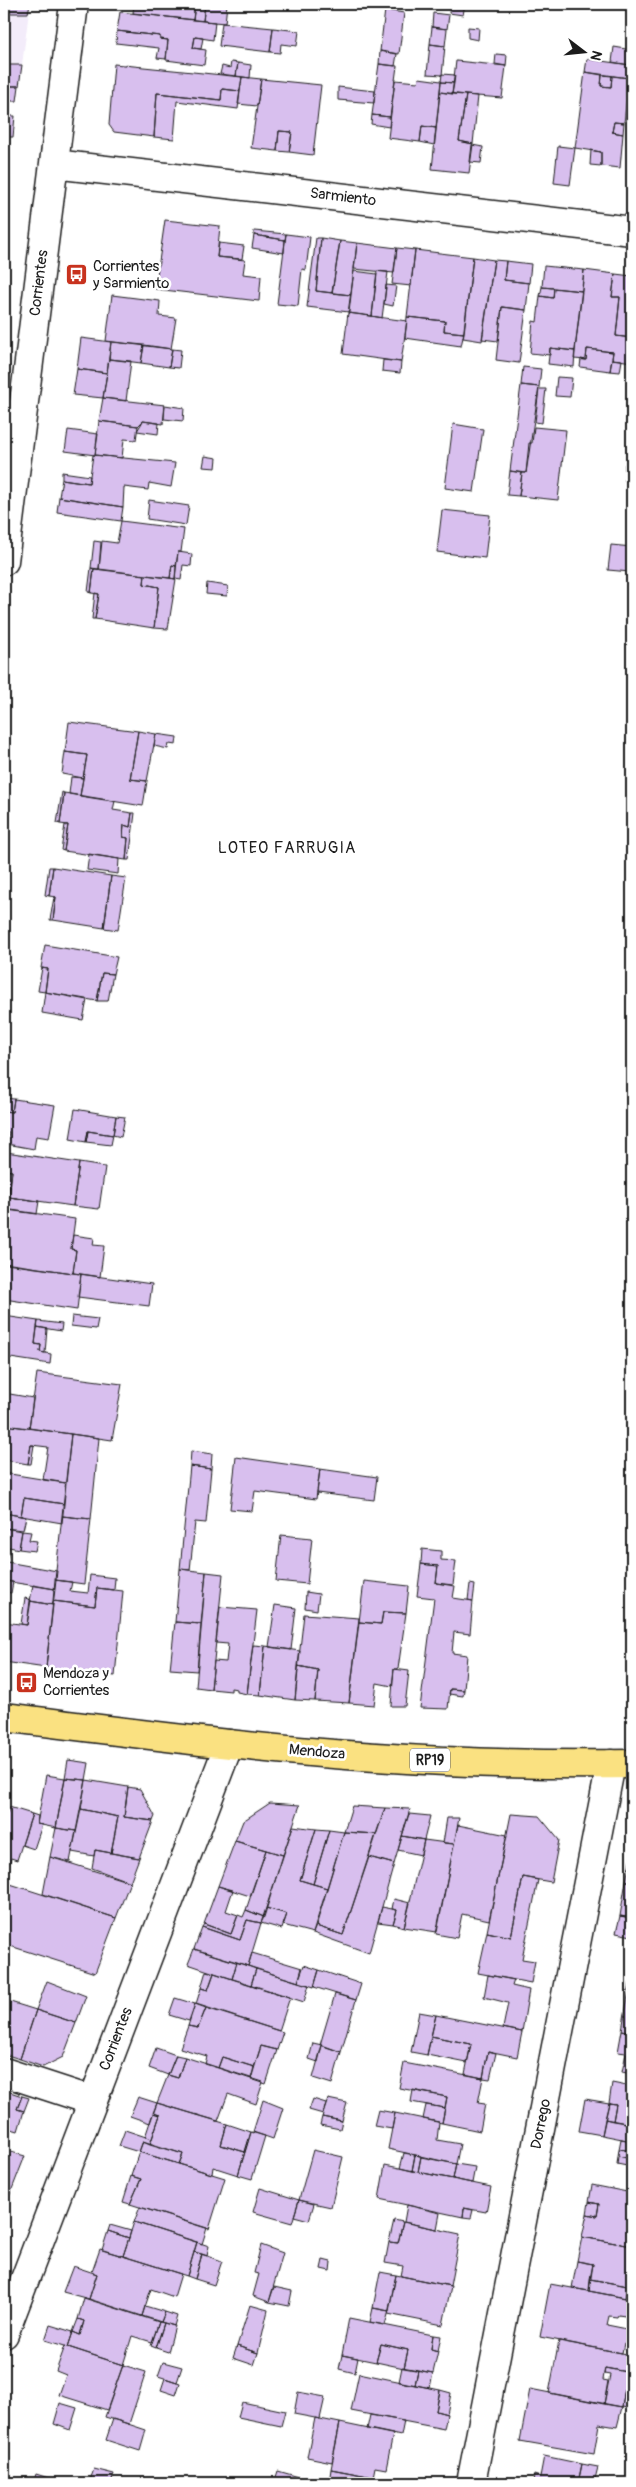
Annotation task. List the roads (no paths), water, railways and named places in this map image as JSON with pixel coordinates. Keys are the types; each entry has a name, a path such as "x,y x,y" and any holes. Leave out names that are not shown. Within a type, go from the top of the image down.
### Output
{"main road":[{"name":"Mendoza","path":"4,1717 229,1744 385,1758 516,1763 622,1764"}],"street":[{"name":"Corrientes","path":"4,561 74,4"},
{"name":"Sarmiento","path":"54,164 632,231"},
{"name":"Corrientes","path":"4,2334 229,1744"},
{"name":"Dorrego","path":"471,2483 622,1764"},
{"path":"4,2072 93,2101"}],"place":[{"name":"Corrientes y Sarmiento","path":"77,275"},
{"name":"Mendoza y Corrientes","path":"27,1682"}],"district":[{"name":"LOTEO FARRUGIA","path":"287,848"}]}
